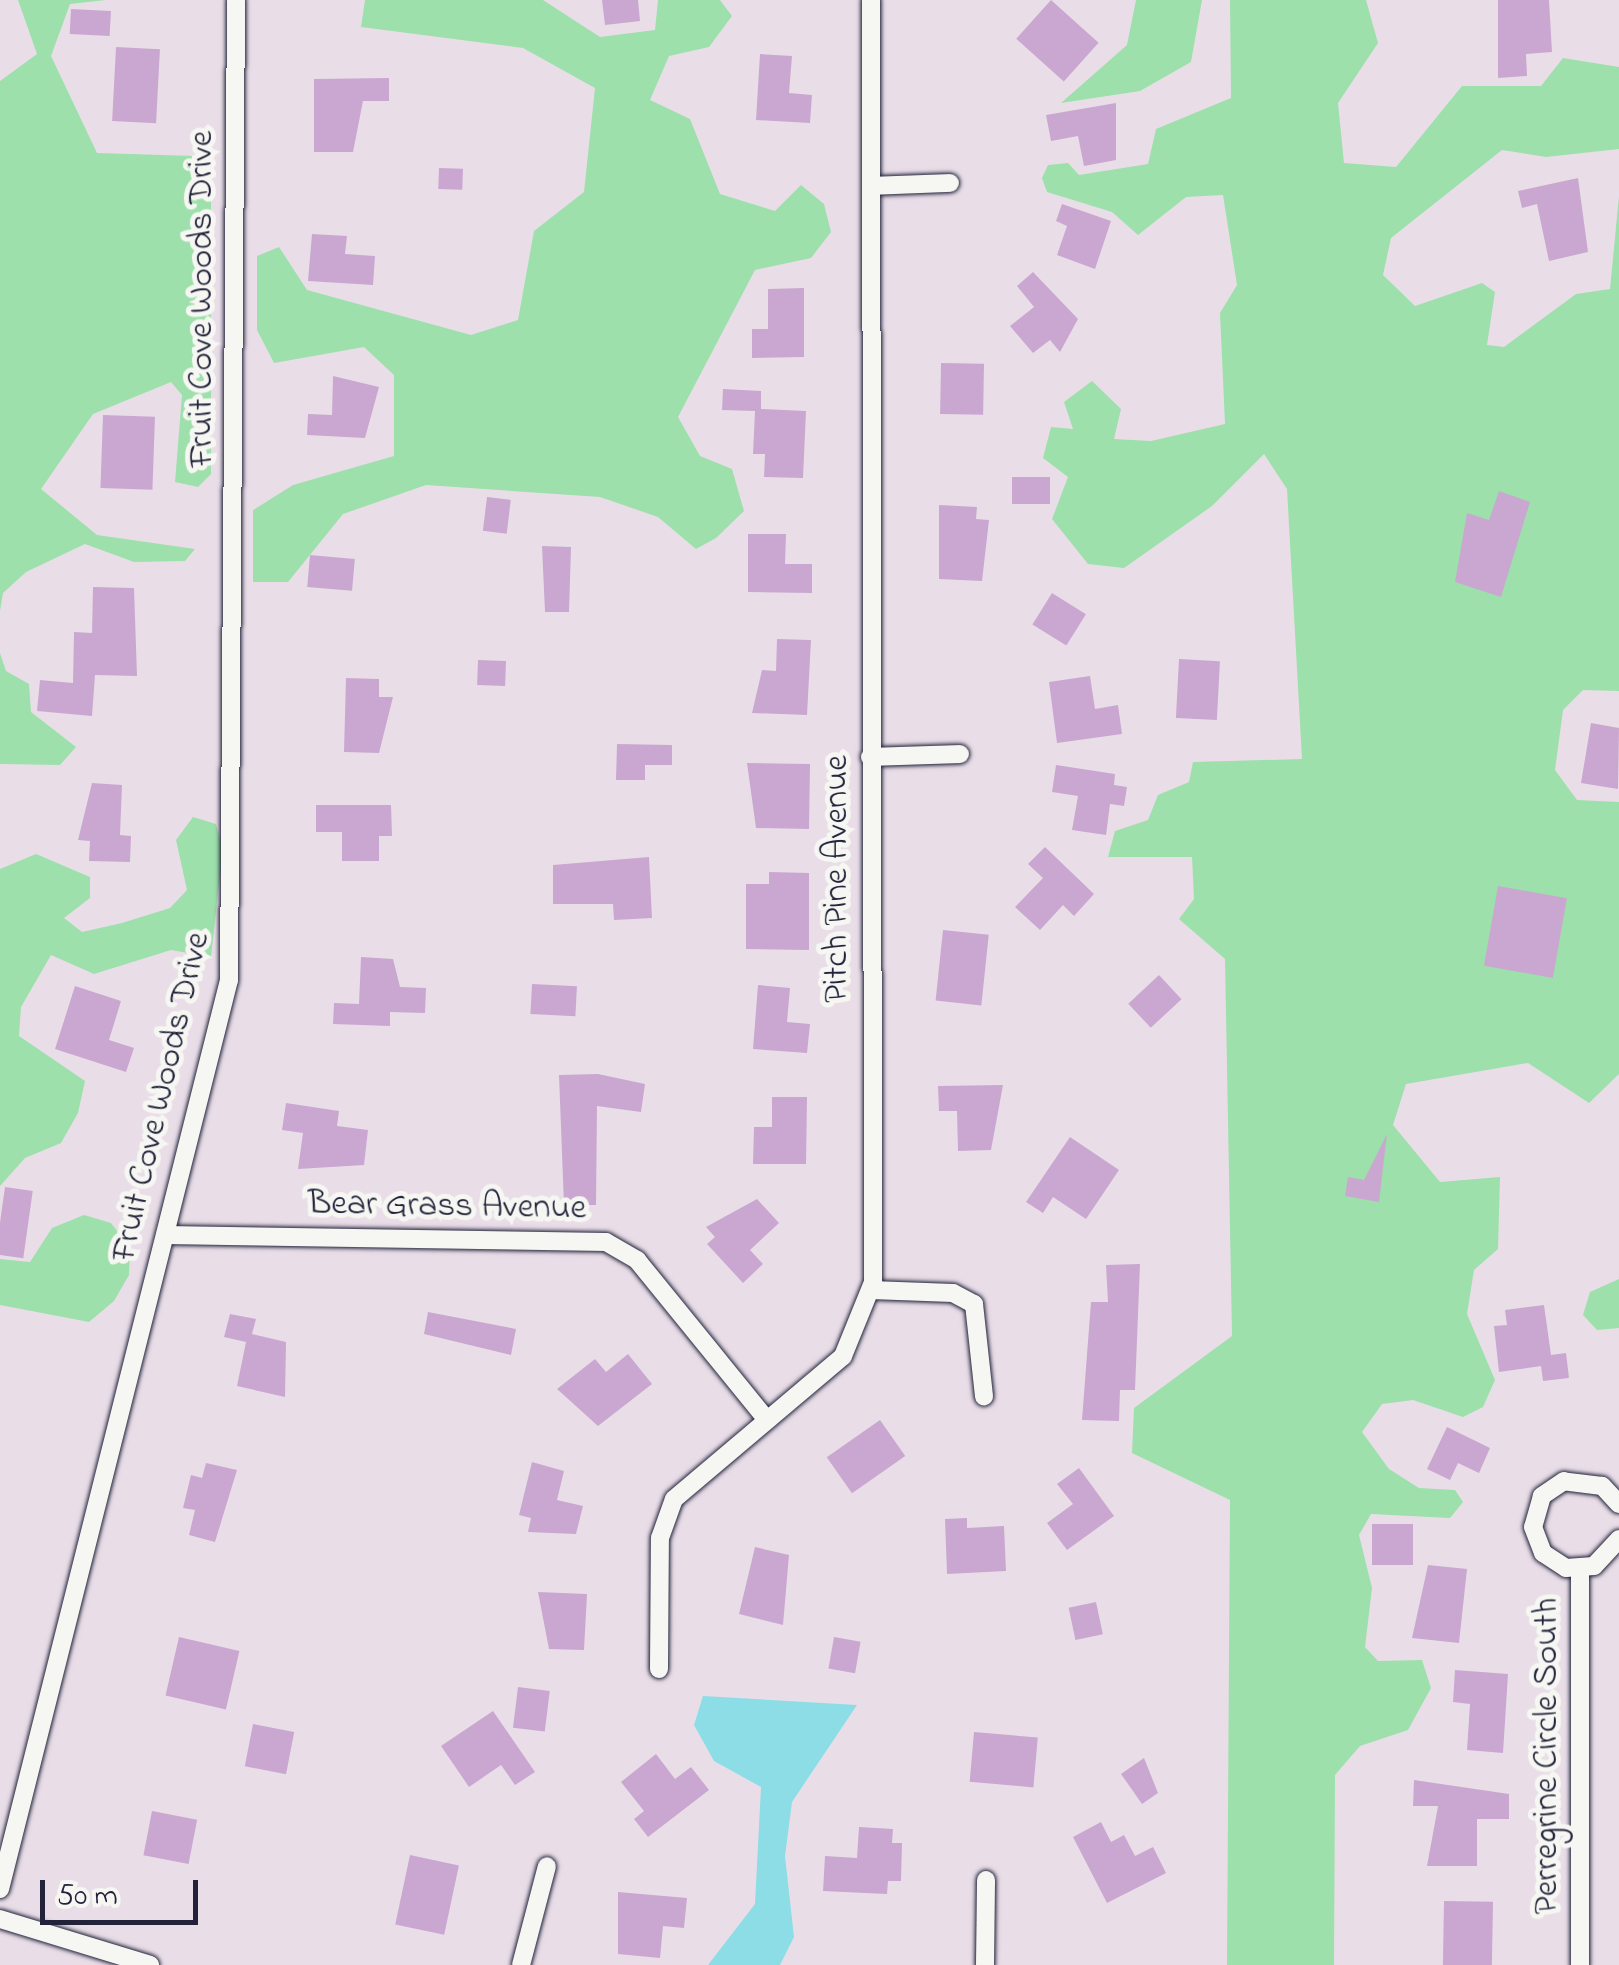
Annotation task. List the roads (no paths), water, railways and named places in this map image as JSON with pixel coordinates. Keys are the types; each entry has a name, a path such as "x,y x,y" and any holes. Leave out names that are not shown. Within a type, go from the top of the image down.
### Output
{"street":[{"name":"Fruit Cove Woods Drive","path":"0,1889 166,1235 235,921 236,0"},
{"name":"Pitch Pine Avenue","path":"659,1669 664,1518 687,1484 843,1356 872,1290 872,0"},
{"path":"871,186 950,183"},
{"path":"870,757 960,754"},
{"name":"Bear Grass Avenue","path":"166,1235 606,1242 637,1260 767,1420"},
{"path":"872,1290 953,1293 974,1304 984,1396"},
{"name":"Perregrine Circle South","path":"1580,1965 1580,1570 1542,1553 1534,1514 1552,1487 1576,1478 1602,1486 1619,1504"},
{"path":"1580,1570 1606,1559 1619,1539"},
{"path":"522,1965 547,1866"},
{"path":"985,1965 986,1880"},
{"path":"0,1919 150,1965"}],"water":[{"path":"703,1696 857,1705 792,1802 785,1856 794,1937 780,1965 708,1965 755,1904 761,1787 714,1761 694,1725"}]}
